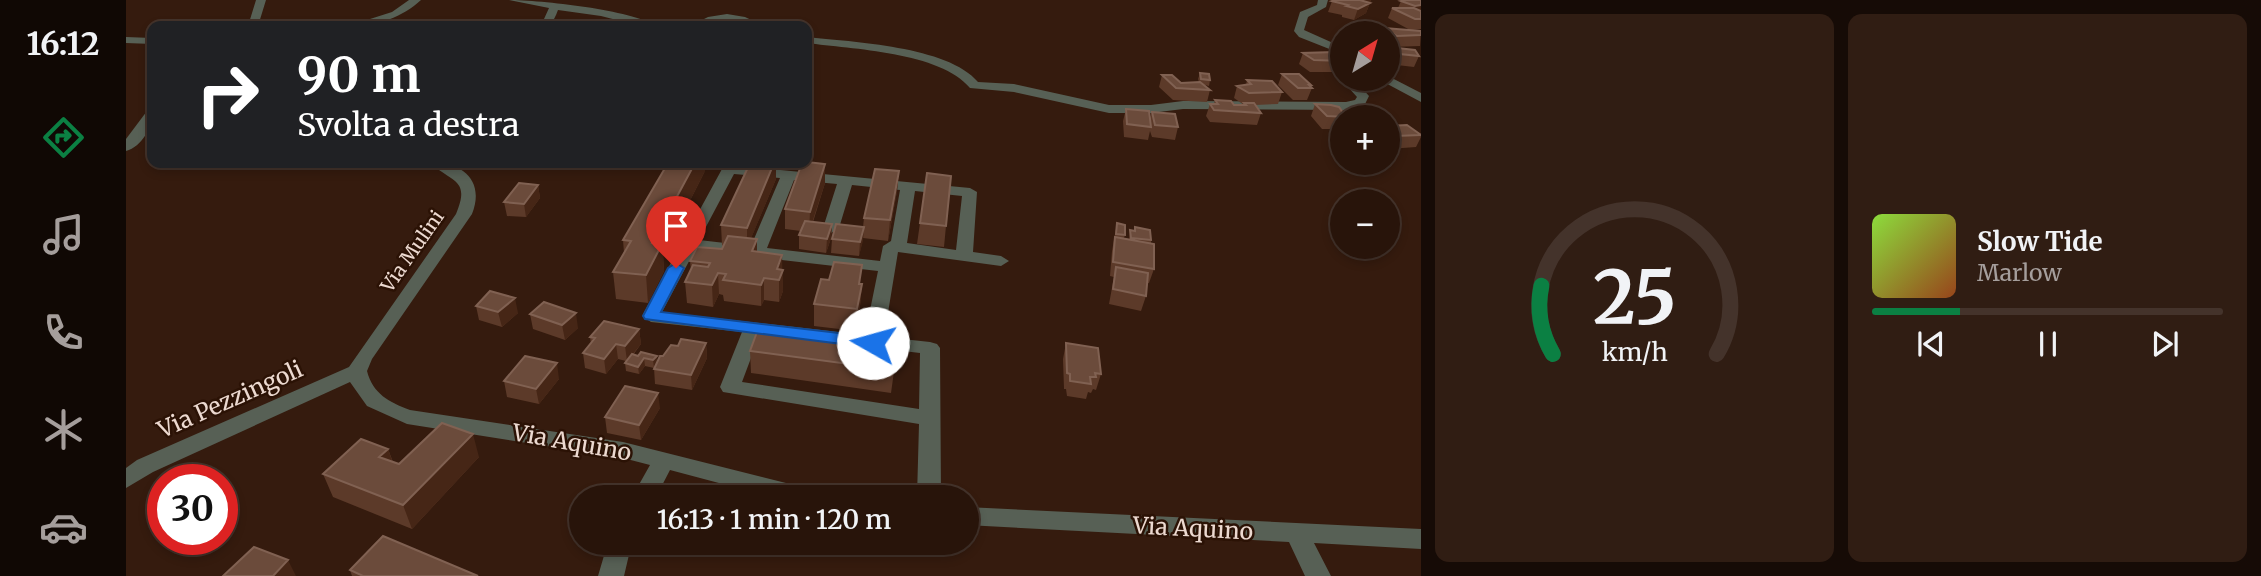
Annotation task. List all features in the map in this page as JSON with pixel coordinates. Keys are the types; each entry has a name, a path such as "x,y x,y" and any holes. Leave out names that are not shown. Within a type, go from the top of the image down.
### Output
{"street":[{"path":"255,21 261,0"},
{"path":"372,21 396,14 416,0"},
{"path":"514,0 601,13 632,21"},
{"path":"1324,0 1321,7 1304,13 1299,19 1299,31 1330,46"},
{"path":"549,21 554,8"},
{"path":"708,21 720,16 747,21"},
{"path":"126,40 147,41"},
{"path":"812,41 905,52 964,73 974,85 1014,88 1109,109 1151,109 1183,105 1346,106 1360,103 1363,96 1358,91"},
{"path":"1400,83 1421,88"},
{"path":"1400,87 1421,98"},
{"path":"126,147 147,122"},
{"name":"Via Mulini","path":"357,371 472,199 471,189 464,179 446,168"},
{"path":"929,485 930,348 651,316 729,169 970,192 964,256"},
{"path":"757,252 789,175"},
{"path":"831,228 846,180"},
{"path":"898,247 908,186"},
{"path":"689,244 887,267"},
{"path":"873,343 891,246 1001,261"},
{"path":"753,328 730,387 928,418"},
{"name":"Via Pezzingoli","path":"126,479 145,466 357,371"},
{"name":"Via Aquino","path":"357,371 360,385 366,395 378,406 407,417 623,450 759,485"},
{"path":"126,464 217,423 237,425"},
{"path":"651,485 664,461"},
{"name":"Via Aquino","path":"979,517 1421,539"},
{"path":"1297,533 1318,576"},
{"path":"611,576 617,555"}],"building":[{"path":"1360,0 1370,3 1358,9 1332,1"},
{"path":"1421,0 1421,5 1415,6 1401,1"},
{"path":"1392,8 1414,8 1421,11 1421,19 1415,19"},
{"path":"1400,29 1421,31 1421,35 1400,36"},
{"path":"1400,48 1415,50 1419,56 1400,54"},
{"path":"1330,52 1330,61 1314,60 1303,53"},
{"path":"1200,73 1209,74 1210,80 1201,79"},
{"path":"1282,74 1299,74 1312,88 1298,88"},
{"path":"1162,75 1172,75 1181,83 1200,82 1210,90 1176,88"},
{"path":"1247,80 1272,81 1282,92 1249,93 1237,86 1251,84"},
{"path":"1215,100 1231,101 1234,105 1254,103 1261,113 1214,110 1210,104 1218,104"},
{"path":"1315,104 1331,105 1330,116"},
{"path":"1126,109 1149,111 1151,127 1127,124"},
{"path":"1152,112 1175,114 1178,127 1155,125"},
{"path":"1400,125 1407,125 1421,135 1400,136"},
{"path":"812,163 825,164 810,212 785,209 800,168 812,168"},
{"path":"665,168 692,168 652,243 662,244 646,275 613,272 631,241 623,240"},
{"path":"748,168 772,168 747,228 721,225"},
{"path":"875,169 899,171 890,220 864,218"},
{"path":"927,173 951,176 946,226 920,223"},
{"path":"519,183 538,185 524,204 504,202"},
{"path":"805,221 832,224 827,239 799,235"},
{"path":"1117,223 1125,225 1125,235 1116,234"},
{"path":"836,224 864,227 860,242 832,239"},
{"path":"1135,227 1150,230 1151,240 1131,238 1130,230 1135,231"},
{"path":"728,236 757,239 752,251 782,255 777,269 783,270 779,280 764,278 761,285 723,280 726,274 718,273 712,285 685,282 693,265 708,267 710,263 690,261 697,247 722,249"},
{"path":"1115,237 1154,244 1154,269 1113,262"},
{"path":"834,262 862,265 859,284 862,284 857,309 814,304 821,279 829,280"},
{"path":"1116,267 1148,273 1146,296 1113,289"},
{"path":"490,291 515,298 498,312 476,306"},
{"path":"544,302 576,313 562,325 530,314"},
{"path":"604,321 639,329 625,346 616,344 604,359 583,353 595,338 590,337"},
{"path":"757,332 897,350 894,370 750,351"},
{"path":"681,339 706,343 691,375 654,369 660,356 663,356 671,345 678,346"},
{"path":"1066,343 1098,348 1101,374 1095,373 1096,377 1090,377 1091,384 1070,381 1070,374 1067,373"},
{"path":"641,352 657,356 653,360 644,358 638,367 625,363 632,354 638,356"},
{"path":"525,356 557,363 536,389 504,381"},
{"path":"625,386 658,393 639,425 605,417"},
{"path":"442,423 473,434 403,505 323,474 361,439 388,449 379,457 399,464"},
{"path":"383,536 478,576 363,576 350,570"},
{"path":"254,547 288,560 273,576 223,576"}],"route":[{"path":"676,268 651,316 873,343"}]}
